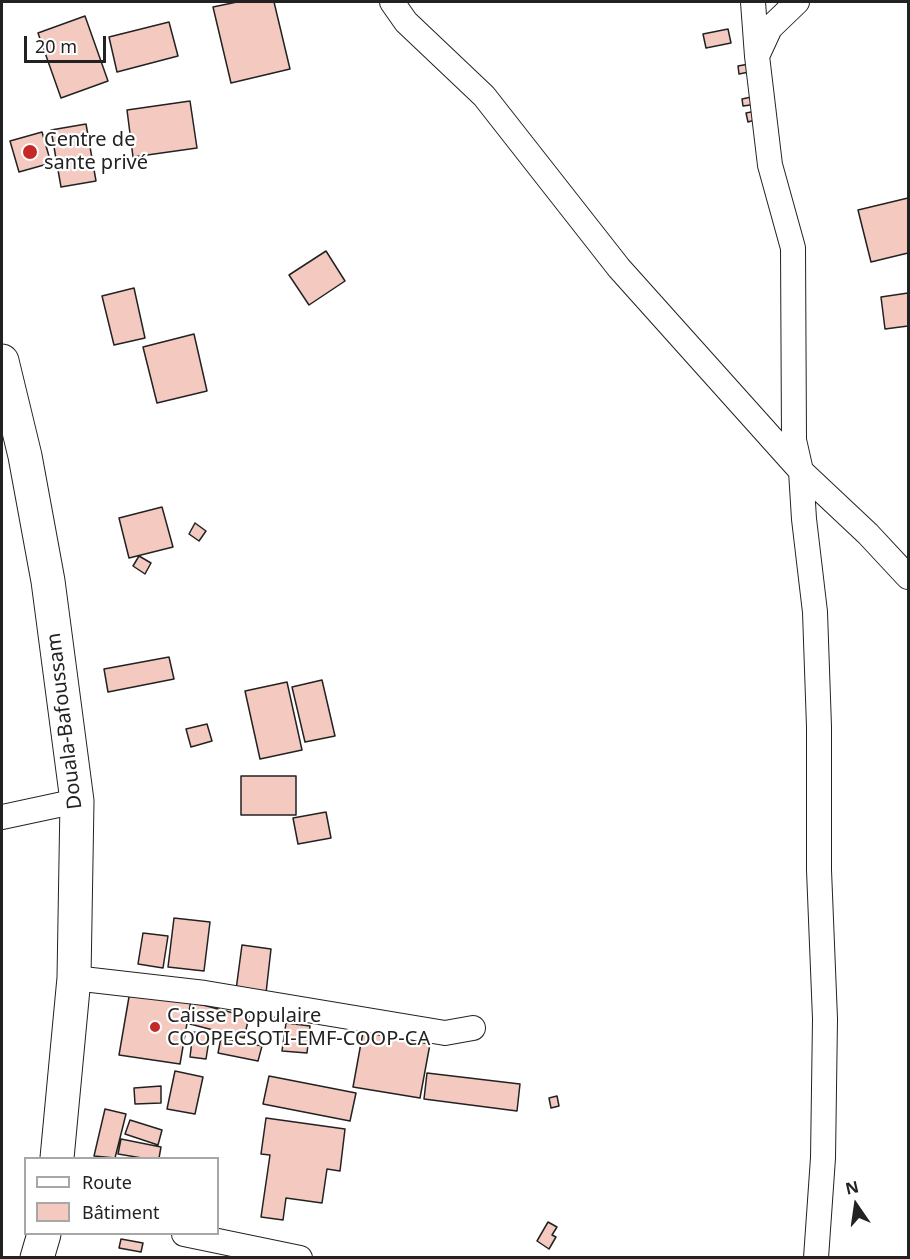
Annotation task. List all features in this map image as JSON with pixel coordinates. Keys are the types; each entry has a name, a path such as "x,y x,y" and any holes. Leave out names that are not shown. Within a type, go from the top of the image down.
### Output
{"highway":[{"name":"Douala-Bafoussam","path":"2,361 22,444 46,570 77,801 74,978 57,1157"},
{"path":"38,1257 44,1235"}],"street":[{"path":"392,2 406,22 484,96 620,268 801,471 868,534 909,577"},
{"path":"753,2 770,165 793,248 795,440 801,471 815,612 819,870 825,1019 823,1158 816,1257"},
{"path":"757,56 770,28 797,2"},
{"path":"2,817 77,801"},
{"path":"74,978 205,993 445,1033 473,1028"},
{"path":"194,1235 300,1257"}],"building":[{"path":"237,2 274,2 290,69 231,83 213,7"},
{"path":"85,16 108,81 61,98 38,33"},
{"path":"169,22 178,56 117,72 109,37"},
{"path":"728,29 731,43 706,48 703,34"},
{"path":"749,64 749,72 739,74 738,66"},
{"path":"756,96 758,104 743,106 742,99"},
{"path":"190,101 197,148 133,157 127,110"},
{"path":"761,110 762,118 748,122 746,113"},
{"path":"86,124 96,181 61,187 51,130"},
{"name":"Centre de sante privé","path":"42,132 51,163 19,172 10,141"},
{"path":"908,198 908,253 871,262 858,210"},
{"path":"326,251 345,281 309,305 289,275"},
{"path":"134,288 145,338 114,345 102,296"},
{"path":"908,293 908,326 885,329 881,297"},
{"path":"194,334 207,391 157,403 143,347"},
{"path":"162,507 173,547 129,558 119,518"},
{"path":"195,523 206,531 199,541 189,534"},
{"path":"139,556 151,563 145,574 133,566"},
{"path":"169,657 174,679 108,692 104,669"},
{"path":"322,680 335,736 305,742 292,687"},
{"path":"287,682 302,750 260,759 245,691"},
{"path":"207,724 212,741 191,747 186,729"},
{"path":"241,776 296,776 296,815 241,815"},
{"path":"326,812 331,838 298,844 293,818"},
{"path":"174,918 210,922 204,971 168,967"},
{"path":"143,933 168,936 163,968 138,964"},
{"path":"242,945 271,949 266,993 236,990"},
{"name":"Caisse Populaire COOPECSOTI-EMF-COOP-CA","path":"130,991 191,1000 180,1064 119,1055"},
{"path":"195,1003 249,1017 244,1038 190,1024"},
{"path":"286,1023 310,1026 307,1053 282,1051"},
{"path":"193,1032 210,1034 206,1059 190,1057"},
{"path":"363,1032 430,1044 420,1098 353,1087"},
{"path":"221,1038 262,1046 258,1061 218,1053"},
{"path":"175,1071 203,1077 195,1114 167,1109"},
{"path":"427,1073 520,1084 517,1111 424,1099"},
{"path":"269,1076 356,1093 350,1121 263,1104"},
{"path":"161,1086 161,1103 135,1104 134,1088"},
{"path":"557,1096 559,1106 551,1108 549,1098"},
{"path":"105,1109 126,1114 115,1157 94,1156"},
{"path":"266,1118 345,1129 340,1171 327,1169 322,1203 286,1198 283,1220 261,1217 270,1155 261,1154"},
{"path":"130,1120 162,1130 158,1145 125,1134"},
{"path":"121,1139 161,1147 159,1157 118,1154"},
{"path":"548,1222 557,1227 552,1235 556,1237 549,1249 537,1241"},
{"path":"121,1239 143,1243 141,1252 119,1248"}],"place":[{"name":"Centre de sante privé","path":"30,152"},
{"name":"Caisse Populaire COOPECSOTI-EMF-COOP-CA","path":"155,1027"}]}
